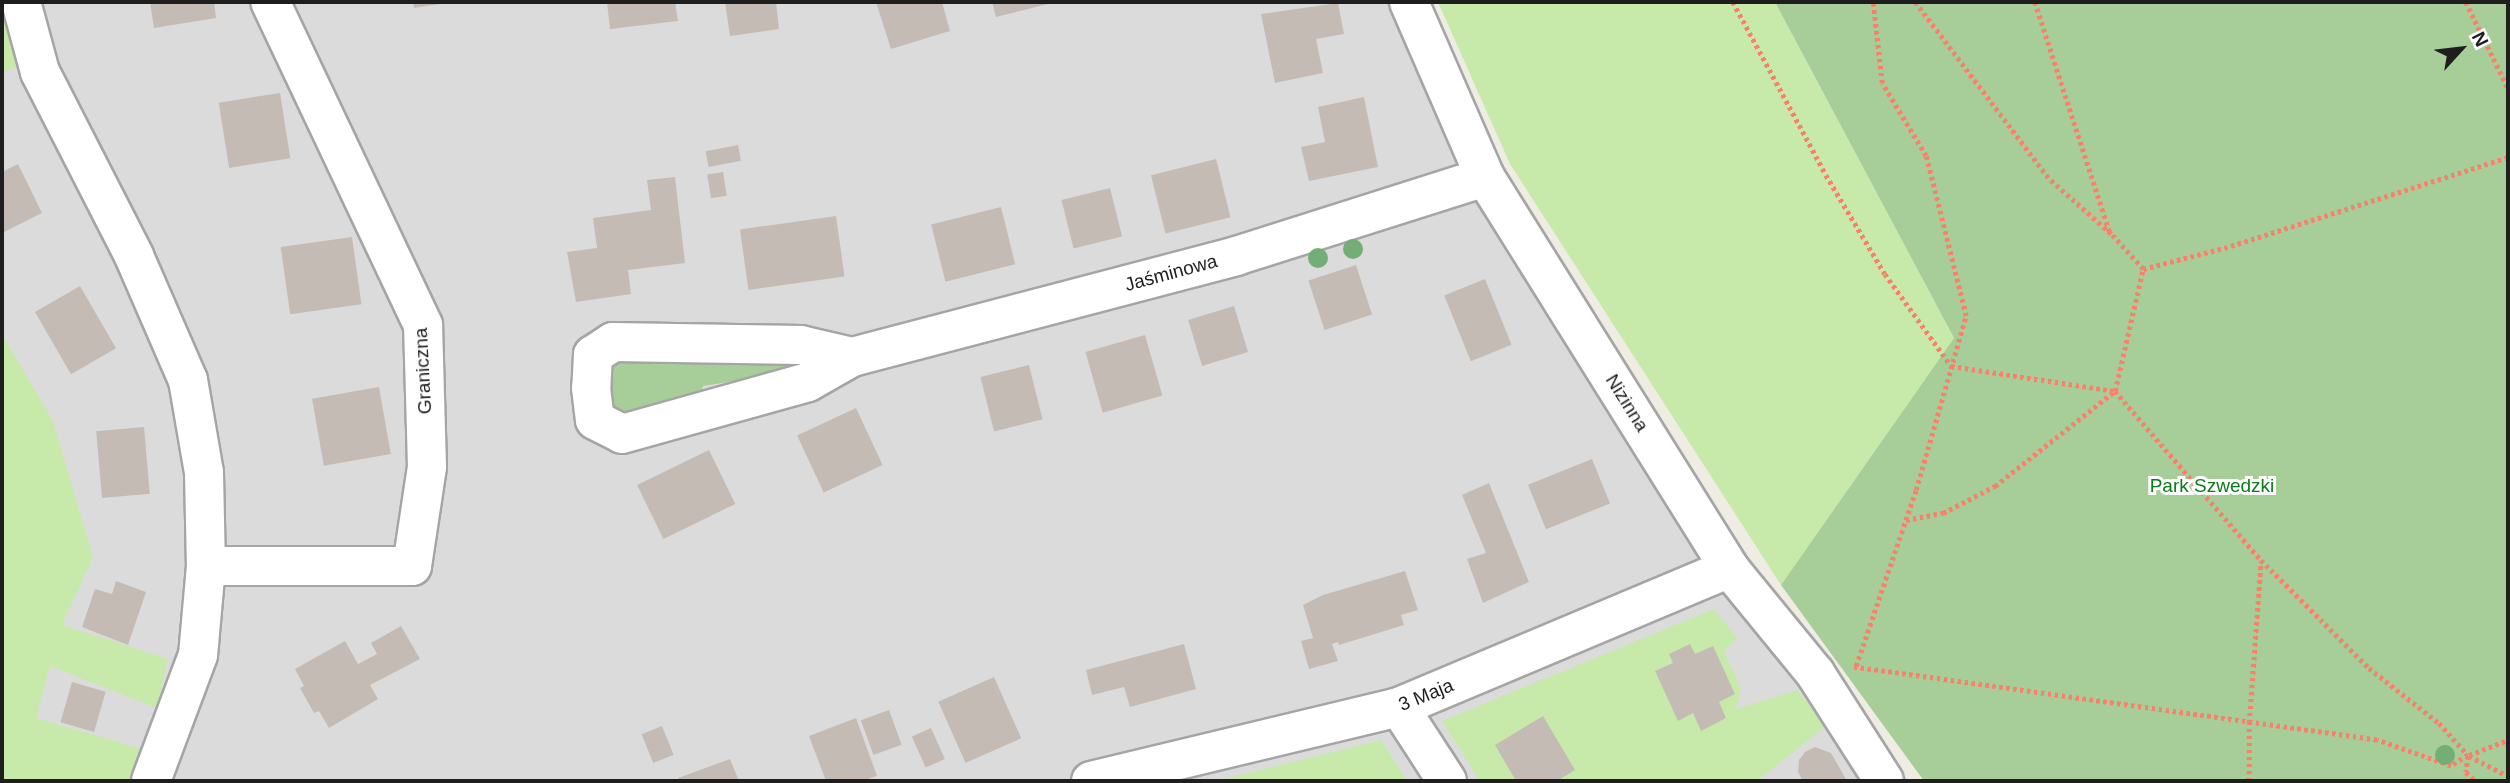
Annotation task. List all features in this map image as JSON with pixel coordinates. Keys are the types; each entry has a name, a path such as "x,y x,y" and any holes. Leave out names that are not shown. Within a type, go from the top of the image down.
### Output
{"street":[{"path":"21,2 40,72 134,256 188,380 204,473 206,566 198,655 151,781"},
{"name":"Graniczna","path":"206,566 412,566 427,467 424,325 270,2"},
{"name":"Nizinna","path":"1409,2 1485,177 1729,568 1815,673 1884,781"},
{"name":"Jaśminowa","path":"852,357 801,345 613,342 593,355 591,388 595,421 622,434 808,382 852,357 1236,256 1485,177"},
{"name":"3 Maja","path":"1104,780 1399,707 1729,568"},
{"path":"1399,707 1447,781"}],"path":[{"path":"1733,2 1826,175 1885,274 1951,366 2115,391 2261,560 2369,668 2439,723 2468,755 2508,776"},
{"path":"1873,2 1882,83 1926,156 1966,316 1906,520 1856,667 2377,740 2451,766 2468,755 2508,740"},
{"path":"1915,2 2048,178 2111,234 2143,269"},
{"path":"2035,2 2111,234"},
{"path":"2466,2 2508,88"},
{"path":"2143,269 2231,246 2508,157"},
{"path":"1906,520 1943,513 1996,486 2115,391 2143,269"},
{"path":"2249,781 2249,723 2261,560"},
{"path":"2468,755 2466,772 2475,781"}],"shaded area":[{"path":"2,2 1414,2 1495,173 1726,525 1908,781 2,781"}],"green space":[{"path":"1438,2 1775,2 1954,338 1781,585 1510,164"},
{"name":"Park Szwedzki","path":"1775,2 2508,2 2508,781 1924,781 1781,585 1954,338"},
{"path":"2,5 20,67 2,72"},
{"path":"2,334 53,421 93,557 62,625 168,659 157,708 50,666 36,718 142,749 129,781 2,781"},
{"path":"627,356 794,357 802,366 774,375 703,386 699,401 637,417 608,404 601,372"},
{"path":"1714,609 1737,638 1724,651 1741,688 1736,709 1797,690 1826,726 1757,781 1480,781 1442,721"},
{"path":"1381,740 1407,781 1216,781"}],"building":[{"path":"150,2 214,2 216,18 154,28"},
{"path":"413,2 446,2 446,3 414,8"},
{"path":"607,2 675,2 678,21 610,29"},
{"path":"725,2 776,2 779,29 730,36"},
{"path":"876,2 942,2 950,31 891,49"},
{"path":"992,2 1052,2 1052,3 996,17"},
{"path":"1338,3 1344,34 1316,39 1323,73 1275,83 1261,14"},
{"path":"280,93 290,158 229,168 219,103"},
{"path":"1364,97 1378,167 1309,181 1301,147 1325,142 1318,107"},
{"path":"738,145 741,161 709,167 706,151"},
{"path":"1216,159 1231,217 1166,233 1151,175"},
{"path":"18,164 42,213 2,233 2,172"},
{"path":"723,172 727,196 711,198 707,175"},
{"path":"675,177 685,263 628,270 631,294 576,302 567,252 597,248 593,218 651,210 647,180"},
{"path":"1110,188 1122,237 1074,249 1061,200"},
{"path":"1001,207 1015,264 945,282 931,224"},
{"path":"836,216 844,276 748,290 740,229"},
{"path":"352,237 361,304 290,314 281,247"},
{"path":"1356,265 1372,314 1325,330 1308,280"},
{"path":"1485,279 1512,345 1471,361 1444,295"},
{"path":"80,286 116,348 71,374 35,312"},
{"path":"1234,306 1248,352 1202,366 1188,320"},
{"path":"1145,335 1162,396 1103,413 1085,352"},
{"path":"1029,365 1043,419 994,431 980,377"},
{"path":"379,387 391,454 324,466 312,399"},
{"path":"856,408 883,465 824,493 797,435"},
{"path":"144,427 150,494 102,498 96,431"},
{"path":"709,450 735,504 663,539 637,485"},
{"path":"1592,459 1610,504 1546,529 1528,485"},
{"path":"1489,483 1529,582 1483,603 1467,559 1486,553 1462,495"},
{"path":"1405,571 1418,610 1401,615 1404,625 1339,645 1338,642 1332,644 1338,661 1309,669 1301,641 1313,638 1303,605 1323,595"},
{"path":"116,581 146,592 128,645 82,627 95,589 112,594"},
{"path":"401,626 420,659 370,685 378,699 329,728 319,711 314,713 300,688 304,686 295,669 345,641 358,664 377,654 371,643"},
{"path":"1184,644 1196,689 1130,707 1124,687 1092,695 1086,670"},
{"path":"1690,644 1695,654 1713,646 1735,694 1719,702 1726,718 1701,731 1693,713 1678,721 1655,671 1673,663 1669,654"},
{"path":"994,677 1021,738 966,763 938,702"},
{"path":"72,682 106,692 94,732 60,722"},
{"path":"889,710 902,745 873,755 861,720"},
{"path":"1543,716 1575,770 1557,781 1516,781 1495,745"},
{"path":"856,718 877,776 862,781 826,781 809,736"},
{"path":"662,726 674,755 653,763 642,734"},
{"path":"931,728 945,759 926,768 912,737"},
{"path":"1815,747 1831,753 1847,781 1803,781 1798,772 1799,760 1805,752"},
{"path":"730,759 739,781 680,781 678,778"}]}
